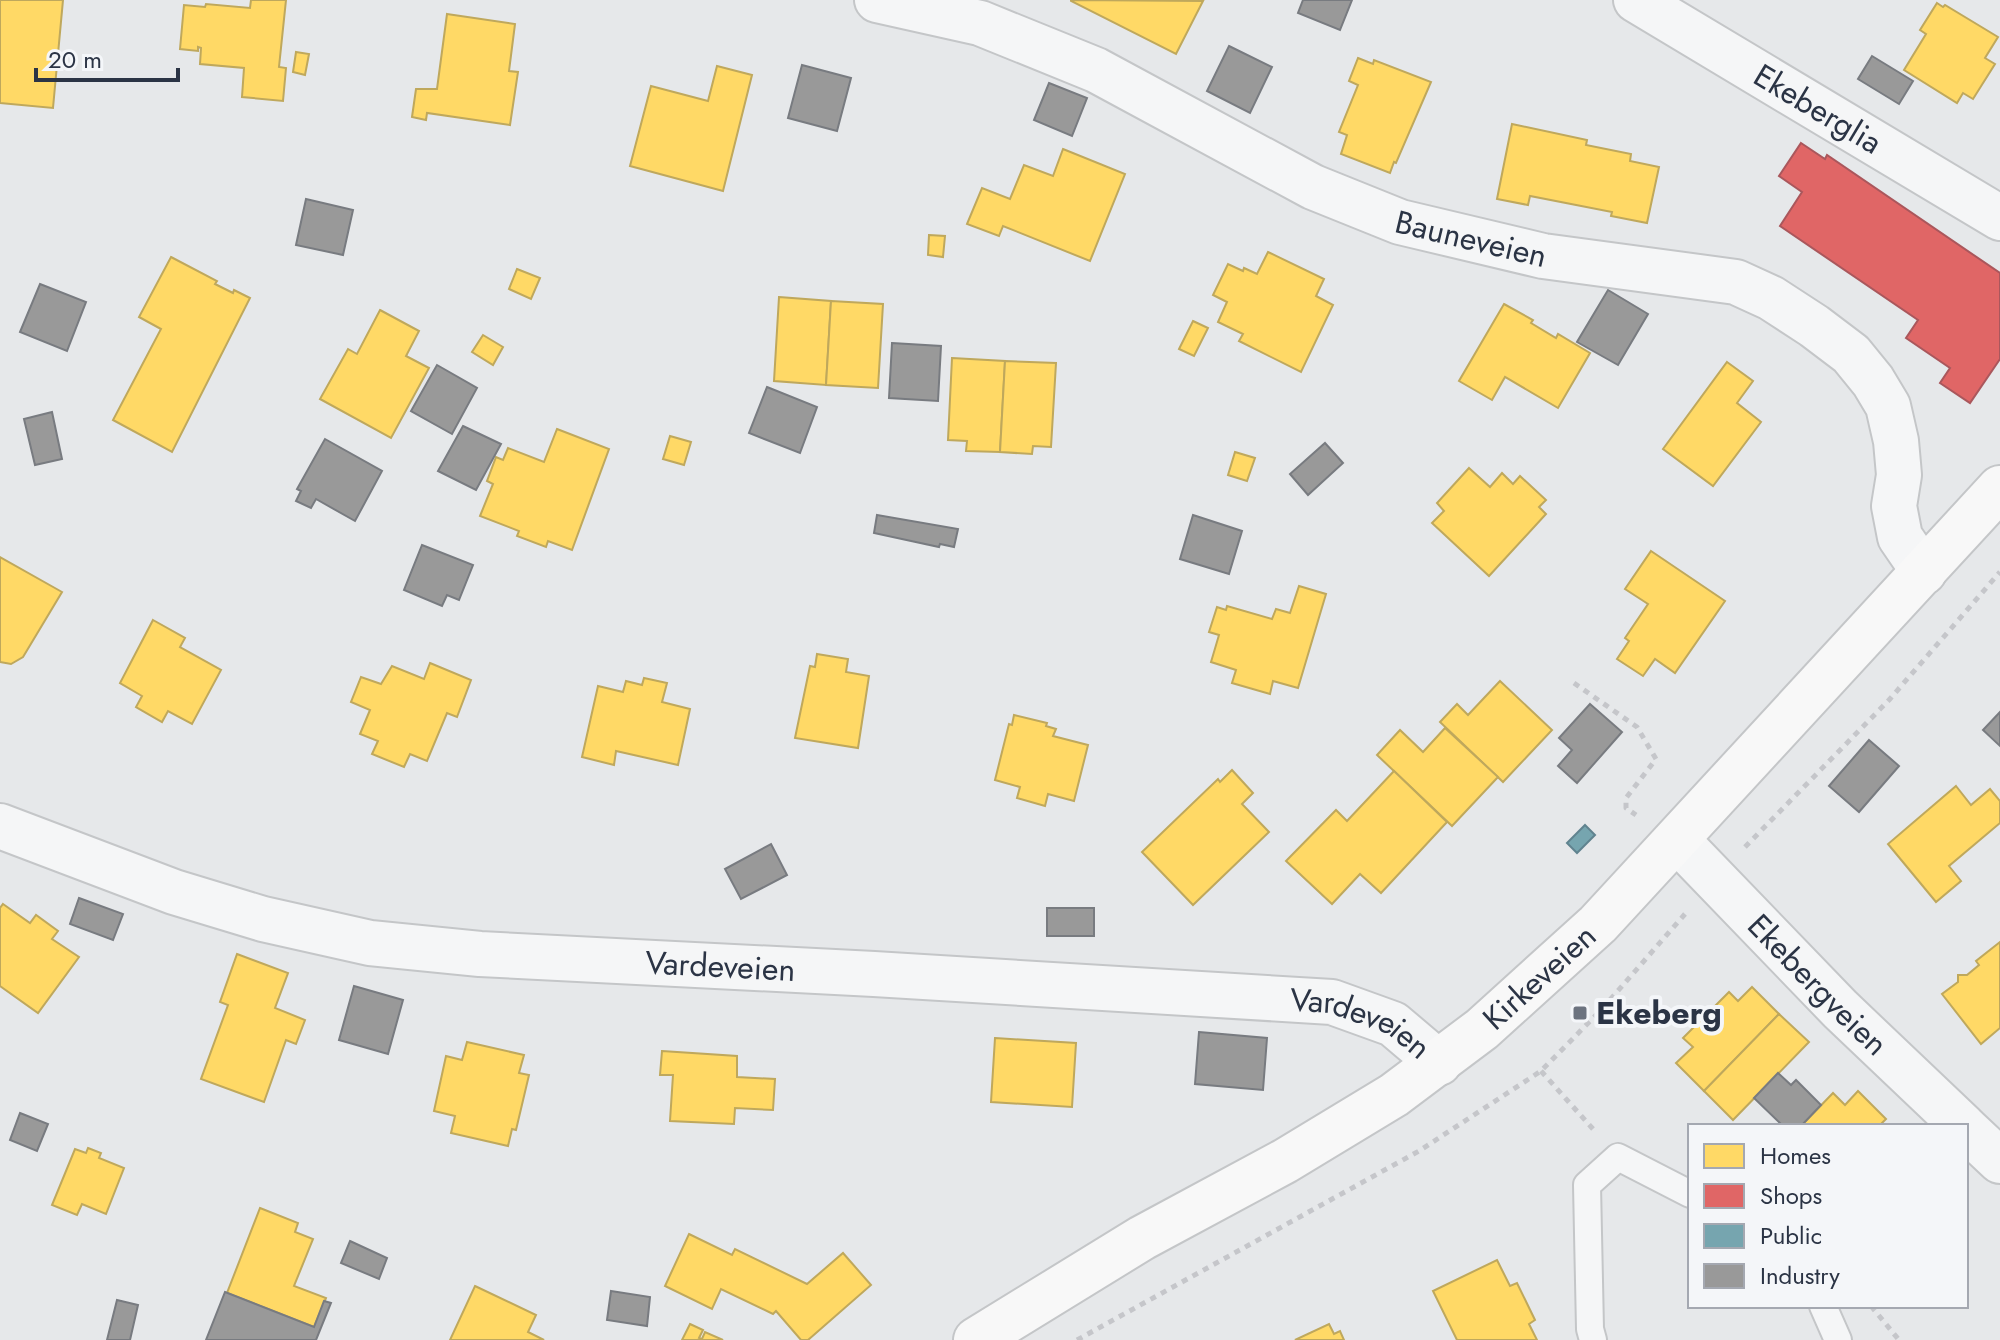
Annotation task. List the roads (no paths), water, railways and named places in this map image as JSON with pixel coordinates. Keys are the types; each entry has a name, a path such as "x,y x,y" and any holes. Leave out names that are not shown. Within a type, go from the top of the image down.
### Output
{"main road":[{"name":"Kirkeveien","path":"976,1340 1142,1238 1394,1095 1439,1063 1532,986 1598,924 1677,840 2000,488"}],"street":[{"name":"Bauneveien","path":"877,0 980,23 1096,70 1313,187 1400,222 1543,256 1736,282 1771,298 1851,354 1888,406 1896,441 1899,475 1894,506 1900,537 1924,572"},
{"name":"Ekeberglia","path":"1636,0 2000,218"},
{"name":"Vardeveien","path":"0,826 174,892 263,919 370,943 480,954 1332,1002 1393,1024 1439,1063"},
{"name":"Ekebergveien","path":"1677,840 1840,1009 1961,1124"},
{"name":"Ekebergveien","path":"1968,1131 2000,1161"}],"lane":[{"path":"1593,1340 1590,1329 1587,1185 1618,1157 1688,1193"},
{"path":"1824,1308 1838,1340"}],"place":[{"name":"Ekeberg","path":"1580,1013"}]}
